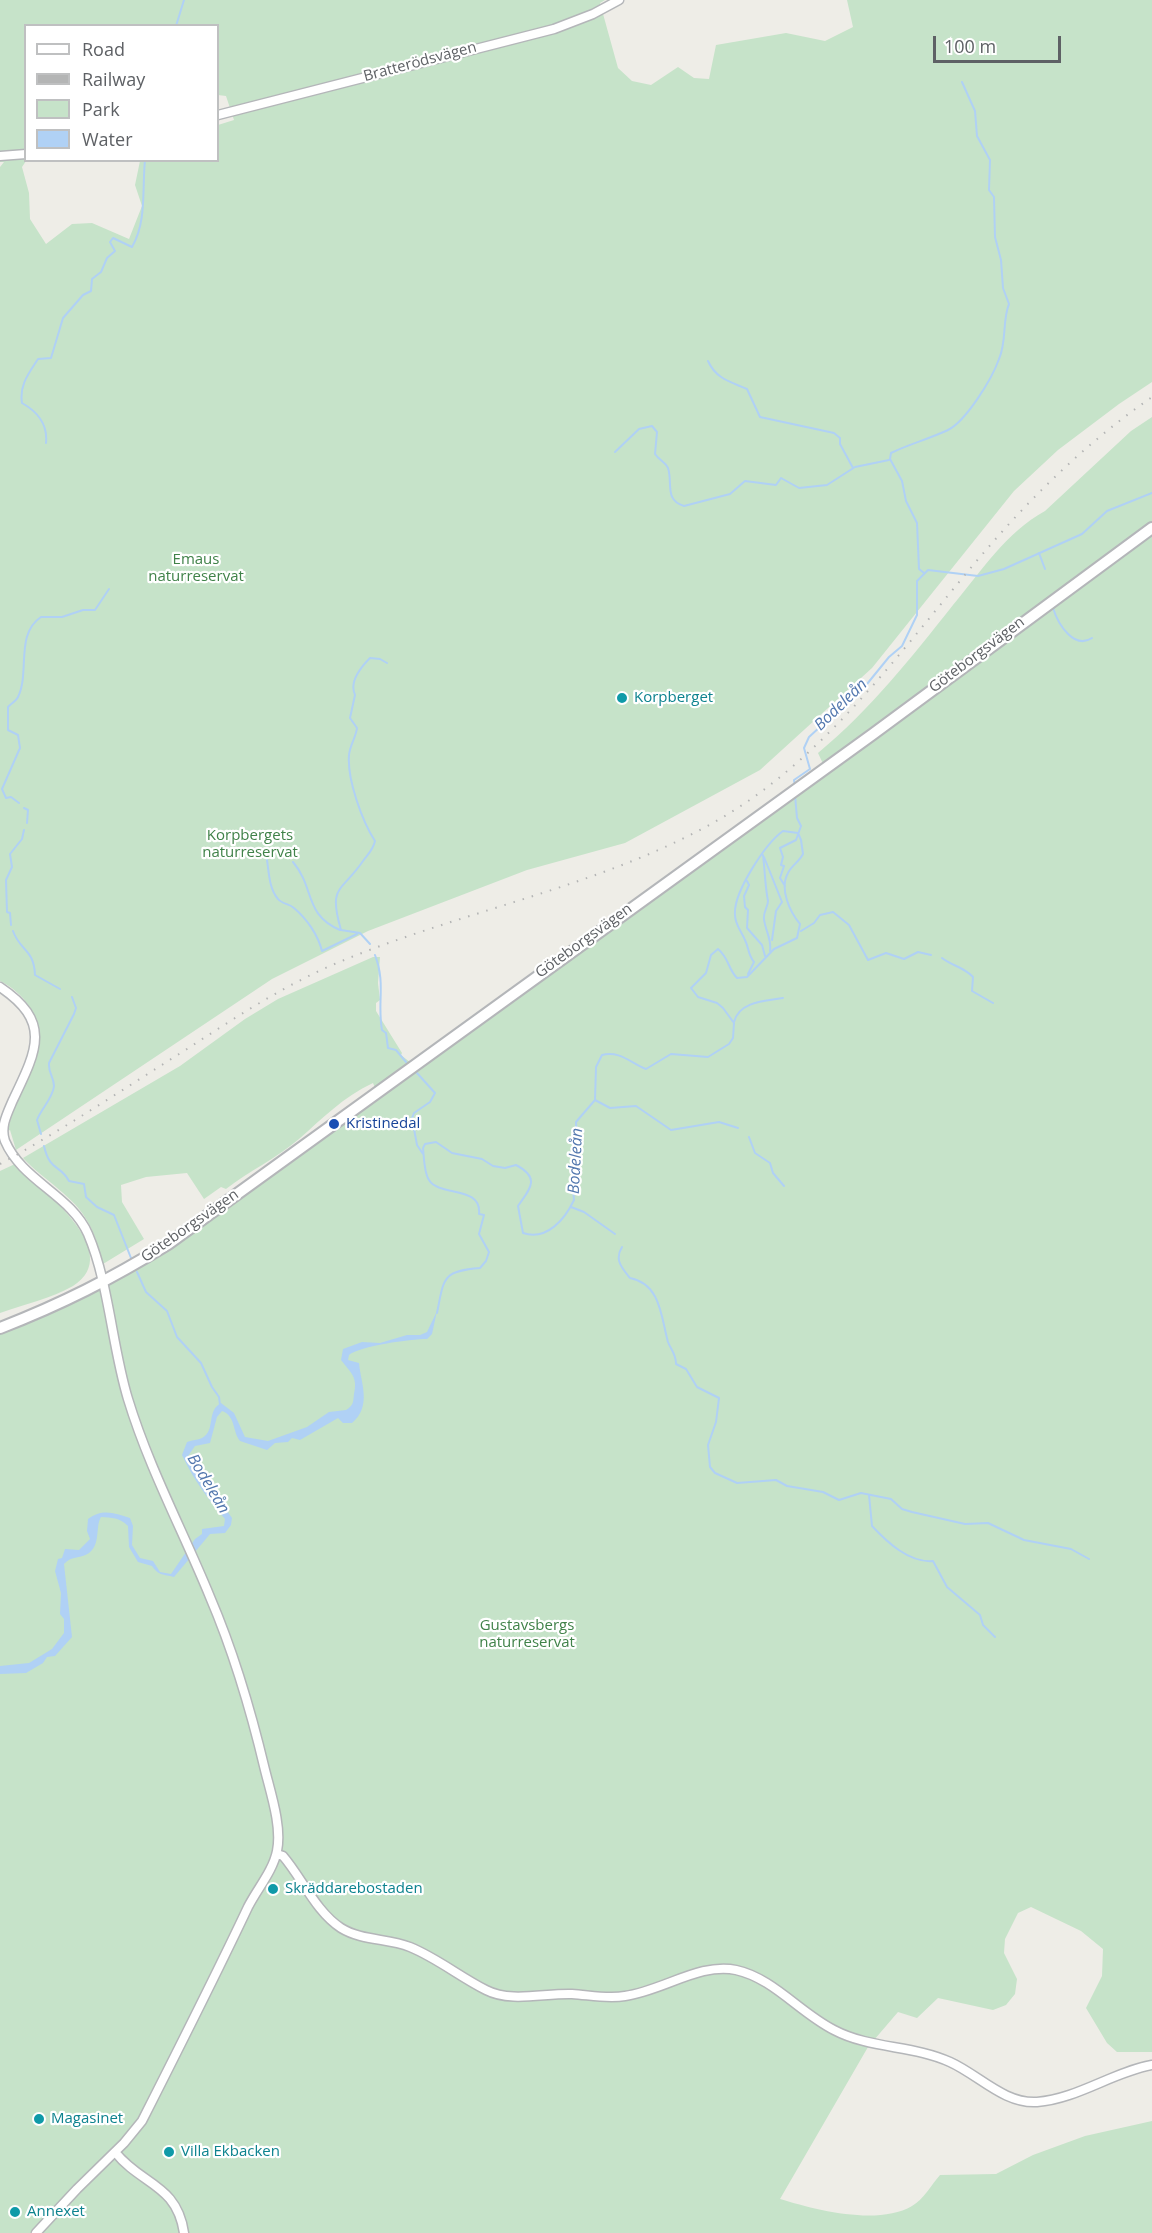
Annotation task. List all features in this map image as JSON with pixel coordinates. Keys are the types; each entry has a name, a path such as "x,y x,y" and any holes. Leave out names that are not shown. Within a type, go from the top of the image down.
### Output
{"street":[{"name":"Bratterödsvägen","path":"219,115 554,28 593,14 619,0"},
{"path":"0,156 24,154"},
{"name":"Göteborgsvägen","path":"0,1328 53,1308 102,1284 168,1244 1152,528"},
{"path":"0,987 30,1013 34,1025 30,1058 3,1113 2,1130 13,1157 84,1225 94,1250 128,1398 143,1445 210,1597 254,1722 275,1819 277,1854 142,2121 36,2233"},
{"path":"277,1854 283,1856 322,1909 339,1927 356,1936 409,1947 488,1991 518,1997 554,1994 616,1998 647,1993 708,1969 733,1969 753,1975 820,2023 838,2032 857,2040 950,2061 1011,2097 1035,2102 1065,2095 1127,2071 1152,2065"},
{"path":"115,2152 172,2199 180,2214 184,2233"}],"green space":[{"path":"0,0 605,0 600,3 618,68 632,81 651,85 678,67 694,78 709,79 716,45 786,33 825,41 853,27 847,0 1152,0 1152,382 1058,450 1014,491 872,668 760,770 625,843 527,870 368,931 272,979 16,1150 10,1130 8,1131 11,1115 39,1043 39,1033 29,1006 16,992 0,981 0,167 4,162 0,162"},
{"name":"Gustavsbergs naturreservat","path":"1152,417 1152,2052 1117,2052 1107,2043 1086,2008 1102,1976 1103,1949 1081,1931 1031,1907 1018,1913 1005,1939 1004,1953 1017,1979 1015,1994 1006,2005 993,2010 938,1998 917,2018 898,2012 868,2047 780,2199 811,2208 847,2214 882,2215 898,2212 912,2206 924,2196 940,2175 996,2174 1033,2155 1085,2136 1152,2121 1152,2233 0,2233 0,1328 86,1294 378,1095 373,1083 362,1089 334,1108 282,1152 226,1189 221,1187 204,1199 187,1173 146,1177 121,1185 122,1202 144,1239 103,1264 94,1233 83,1214 68,1197 23,1158 180,1066 245,1019 278,999 373,957 380,957 378,983 380,1000 376,1003 376,1011 402,1053 401,1055 416,1067 826,770 818,753 889,683 1006,541 1045,511 1131,431"},
{"path":"15,1164 42,1188 73,1221 85,1239 90,1256 87,1272 73,1286 47,1298 0,1313 0,1171"}],"water":[{"name":"Bodeleån","path":"437,1311 432,1334 427,1339 374,1346 349,1355 348,1360 359,1363 364,1394 362,1409 352,1423 343,1423 338,1418 300,1440 292,1438 288,1442 275,1443 267,1450 240,1441 230,1416 222,1411 217,1417 210,1443 195,1446 188,1456 232,1518 231,1525 225,1533 210,1534 174,1577 157,1572 152,1566 138,1562 129,1547 128,1526 118,1519 101,1517 93,1549 86,1555 70,1559 64,1564 72,1637 55,1656 47,1657 43,1663 26,1673 0,1674 0,1666 29,1663 52,1649 64,1633 64,1619 60,1614 61,1593 55,1571 58,1559 62,1558 65,1549 79,1550 90,1539 87,1531 88,1519 103,1513 114,1513 130,1518 133,1526 132,1545 140,1558 153,1561 160,1572 171,1574 195,1539 202,1534 202,1529 224,1526 225,1519 201,1488 182,1455 187,1442 200,1439 209,1431 216,1407 221,1403 234,1413 245,1437 268,1441 307,1427 329,1412 346,1410 353,1403 355,1383 353,1376 341,1360 343,1349 362,1342 380,1343 407,1335 420,1335 427,1332"}],"waterway":[{"path":"177,24 184,0"},
{"path":"924,573 919,569 917,523 906,501 902,481 890,459 891,453 948,430 963,418 985,388 999,359 1009,304 1003,288 1001,260 995,237 994,197 989,190 990,160 977,136 975,111 962,82"},
{"path":"46,443 44,424 33,410 22,403 23,385 38,359 51,358 63,318 83,295 91,291 92,279 101,272 107,258 115,251 110,242 113,238 132,247 142,216 145,162"},
{"path":"708,361 720,376 747,389 760,417 834,433 840,438 840,444 853,468"},
{"path":"615,452 639,429 652,426 657,432 655,454 668,468 671,495 674,500 684,506 730,494 745,481 776,485 781,478 799,488 827,485 855,467 889,460"},
{"name":"Bodeleån","path":"795,786 794,780 810,769 804,748 809,737 867,684 889,657 902,646 917,615 917,581 928,570 978,576 1004,569 1082,534 1107,511 1152,493"},
{"path":"1039,553 1045,569"},
{"path":"19,803 11,797 6,798 2,789 20,748 18,735 8,730 8,707 17,698 21,687 28,633 41,617 62,617 83,610 95,610 109,589"},
{"path":"1053,608 1063,628 1073,638 1079,641 1092,638"},
{"path":"370,944 360,933 341,930 336,897 370,852 375,841 361,811 350,776 349,755 357,728 350,718 355,695 355,680 370,658 380,659 387,663"},
{"path":"785,886 780,878 784,866 781,865 783,857 780,848 796,840 801,826 797,818 795,795"},
{"path":"24,808 28,810 27,823"},
{"path":"11,925 10,913 7,912 6,880 12,867 10,854 22,839 24,830"},
{"path":"748,974 754,962 735,919 739,894 759,857 776,837 783,831 798,833"},
{"name":"Bodeleån","path":"437,1313 441,1292 447,1278 458,1271 480,1268 489,1252 479,1234 484,1215 479,1214 478,1205 474,1199 441,1188 429,1180 424,1165 423,1148 425,1144 436,1142 452,1153 482,1159 493,1166 505,1168 516,1165 524,1170 529,1174 531,1184 518,1206 523,1233 540,1234 554,1227 566,1214 574,1200 572,1162 577,1148 576,1122 595,1100 596,1067 602,1055 614,1054 646,1069 671,1054 708,1057 729,1044 733,1038 734,1023 717,1003 698,997 691,988 706,973 711,955 718,949 737,978 747,977 774,949 797,938 800,924 789,907 785,886 789,871 803,854 798,833"},
{"path":"266,854 275,894 280,901 292,907 303,917 315,933 322,951 357,934"},
{"path":"763,855 768,901 764,919 770,951"},
{"path":"764,857 782,902 776,911 772,940"},
{"path":"293,862 305,881 315,909 329,924 340,930"},
{"path":"747,881 749,885 744,896 745,907 748,910 747,928 762,945 765,956"},
{"path":"801,931 814,923 820,915 833,912 849,925 868,960 886,953 904,959 918,952 931,955"},
{"path":"13,931 32,960 35,975 60,989"},
{"path":"375,955 381,984 382,1030 386,1033 388,1048 396,1050 406,1062"},
{"path":"942,958 973,977 972,991 993,1003"},
{"path":"41,1134 37,1120 54,1086 49,1063 74,1014 76,1008 72,997"},
{"path":"734,1022 741,1010 747,1006 761,1001 783,998"},
{"path":"417,1073 435,1093 430,1102 414,1113 412,1118 417,1145 423,1154"},
{"path":"595,1100 610,1108 636,1106 671,1130 719,1122 738,1128"},
{"path":"749,1137 755,1153 770,1163 773,1173 784,1186"},
{"path":"44,1146 49,1160 69,1181 84,1184 86,1197 97,1207 114,1215 131,1258"},
{"path":"571,1207 584,1212 615,1234"},
{"path":"622,1247 619,1256 622,1267 630,1278 640,1281 654,1294 676,1364 686,1369 697,1387 719,1398 716,1422 708,1445 710,1467 715,1473 737,1483 776,1480 787,1486 823,1492 839,1500 861,1493 891,1499 902,1509 965,1524 988,1523 1024,1540 1071,1549 1089,1559"},
{"path":"137,1272 146,1292 167,1311 177,1337 201,1363 219,1397 220,1405"},
{"path":"869,1495 872,1526 892,1545 907,1555 915,1559 933,1561 947,1587 980,1615 983,1625 995,1637"}],"railway":[{"path":"0,1164 71,1123 252,1007 321,970 429,929 599,874 654,852 706,827 754,797 788,771 849,712 1024,508 1085,449 1152,397"}],"place":[{"name":"Korpberget","path":"622,698"},
{"name":"Kristinedal","path":"334,1124"},
{"name":"Skräddarebostaden","path":"273,1889"},
{"name":"Magasinet","path":"39,2119"},
{"name":"Villa Ekbacken","path":"169,2152"},
{"name":"Annexet","path":"15,2212"}],"park label":[{"name":"Emaus naturreservat","path":"196,568"},
{"name":"Korpbergets naturreservat","path":"250,844"}]}
